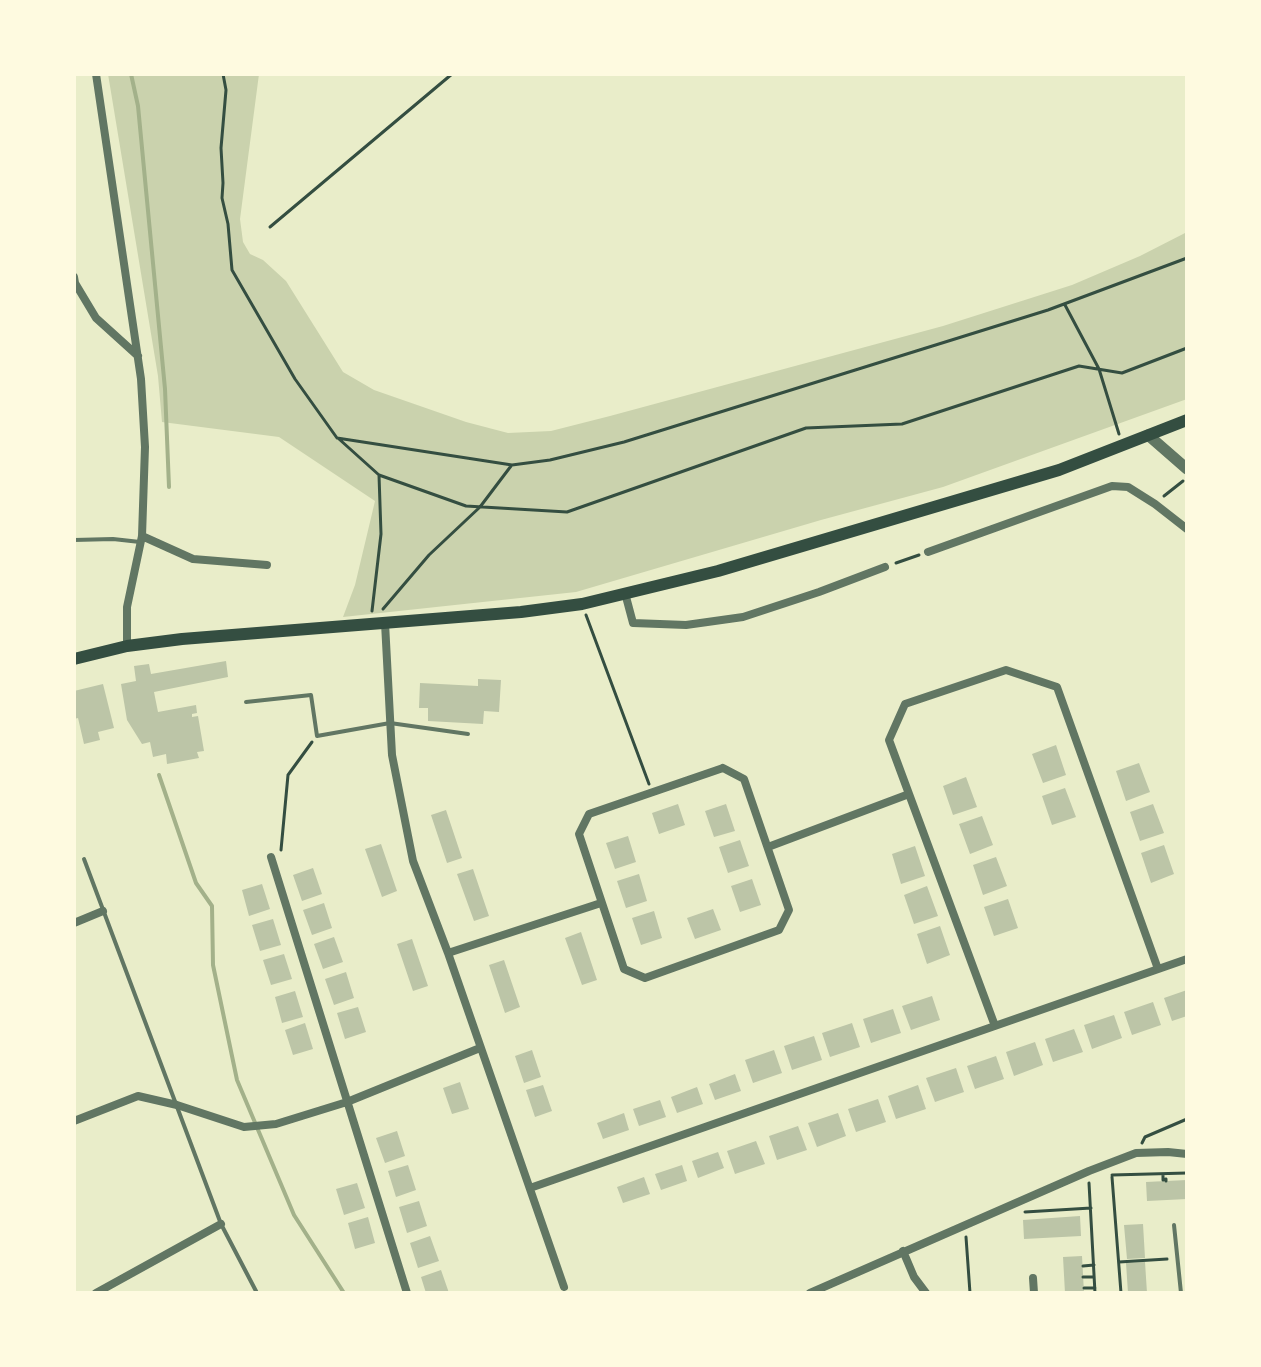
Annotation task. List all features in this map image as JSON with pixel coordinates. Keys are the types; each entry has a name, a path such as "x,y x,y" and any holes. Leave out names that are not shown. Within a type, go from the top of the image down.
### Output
{"main road":[{"path":"74,659 127,646 182,639 521,612 582,604 718,571 1030,479 1187,420"}],"street":[{"path":"96,74 139,357 145,447 141,539 127,607 127,646"},
{"path":"74,277 96,318 139,357"},
{"path":"1148,435 1187,469"},
{"path":"928,552 1112,486 1128,487 1187,529"},
{"path":"141,539 193,559 267,565"},
{"path":"625,593 633,623 686,625 743,617 885,567"},
{"path":"385,623 392,755 413,861 564,1287"},
{"path":"995,1026 889,740 905,704 1006,670 1057,687 1158,969"},
{"path":"723,768 744,779 768,847 789,910 779,930 645,978 624,969 579,834 589,814 723,768"},
{"path":"768,847 909,794"},
{"path":"271,857 407,1293"},
{"path":"448,953 601,903"},
{"path":"74,923 103,911"},
{"path":"530,1188 1187,959"},
{"path":"74,1121 138,1096 244,1127 276,1124 347,1102 480,1048"},
{"path":"810,1293 1136,1153 1187,1154"},
{"path":"96,1293 221,1224"},
{"path":"903,1251 914,1277 926,1293"},
{"path":"1033,1278 1034,1293"}],"lane":[{"path":"74,540 141,539"},
{"path":"246,702 311,695 317,736 390,723 468,734"},
{"path":"84,859 221,1224 257,1293"},
{"path":"1174,1225 1181,1293"}],"path":[{"path":"223,74 226,90 221,148 222,198 232,270 295,379 337,438 379,475 466,506 567,512 806,428 902,424 1079,366 1122,373 1187,348"},
{"path":"270,227 452,74"},
{"path":"337,438 512,465 550,460 624,442 1065,304 1187,258"},
{"path":"1065,304 1099,369 1123,445"},
{"path":"370,624 429,555 480,507 512,465"},
{"path":"370,624 381,534 379,475"},
{"path":"1155,504 1187,477"},
{"path":"885,567 928,552"},
{"path":"582,604 651,792"},
{"path":"271,857 282,849 288,775 317,736"},
{"path":"1136,1153 1145,1137 1187,1119"},
{"path":"1178,1173 1178,1180"},
{"path":"1084,1288 1095,1291 1089,1175 1112,1177 1187,1173"},
{"path":"1155,1174 1155,1182"},
{"path":"1163,1174 1166,1181"},
{"path":"1112,1177 1121,1292 1128,1292"},
{"path":"1023,1213 1091,1208"},
{"path":"1077,1209 1077,1217"},
{"path":"1066,1210 1066,1217"},
{"path":"1043,1211 1043,1218"},
{"path":"1054,1211 1055,1218"},
{"path":"1032,1212 1032,1219"},
{"path":"1117,1231 1125,1231"},
{"path":"966,1237 970,1293"},
{"path":"1117,1242 1125,1242"},
{"path":"1118,1254 1126,1253"},
{"path":"1119,1262 1178,1258"},
{"path":"1083,1266 1094,1265"},
{"path":"1120,1269 1126,1269"},
{"path":"1083,1277 1094,1277"},
{"path":"1120,1281 1127,1281"}],"green space":[{"path":"108,74 259,74 240,219 243,242 250,254 263,260 286,281 343,372 374,390 466,422 508,433 551,431 610,416 943,326 1072,285 1187,232 1187,399 943,487 576,592 343,617 355,585 375,501 279,437 162,422 158,376"}],"building":[{"path":"226,661 228,677 154,692 158,712 196,705 197,713 192,717 198,716 204,751 197,752 199,758 167,764 166,754 153,757 150,742 142,744 127,720 121,684 136,681 134,666 149,664 151,674"},
{"path":"478,679 501,680 499,712 484,711 483,724 428,721 428,708 419,708 420,683 478,686"},
{"path":"103,684 114,728 98,732 100,740 84,744 78,718 74,719 74,691"},
{"path":"1056,745 1066,775 1043,783 1032,754"},
{"path":"1139,763 1150,792 1126,801 1116,771"},
{"path":"966,777 977,807 953,815 943,786"},
{"path":"1065,788 1076,817 1052,825 1042,796"},
{"path":"678,804 685,825 659,834 652,813"},
{"path":"726,804 735,831 714,837 705,811"},
{"path":"1153,804 1164,833 1140,841 1130,812"},
{"path":"446,810 462,858 447,863 431,815"},
{"path":"982,816 993,845 970,854 959,824"},
{"path":"628,836 636,862 615,869 606,843"},
{"path":"740,840 749,866 728,873 719,847"},
{"path":"381,844 397,891 382,897 365,849"},
{"path":"1164,845 1174,874 1151,883 1141,853"},
{"path":"915,846 925,876 901,884 892,854"},
{"path":"996,857 1007,886 983,895 973,865"},
{"path":"313,868 322,894 302,901 293,875"},
{"path":"473,869 489,916 474,921 457,874"},
{"path":"639,874 647,901 626,908 617,881"},
{"path":"752,879 761,905 740,912 731,886"},
{"path":"262,884 270,909 249,916 242,890"},
{"path":"927,886 938,916 914,924 904,895"},
{"path":"1008,899 1018,928 994,936 984,907"},
{"path":"324,903 332,928 312,935 303,910"},
{"path":"713,909 721,930 695,939 687,918"},
{"path":"654,911 662,938 641,945 632,918"},
{"path":"273,919 281,945 260,951 252,925"},
{"path":"940,926 950,955 927,964 917,934"},
{"path":"581,932 597,980 582,985 565,938"},
{"path":"334,937 343,962 323,969 314,944"},
{"path":"412,939 428,986 413,991 397,944"},
{"path":"284,954 292,979 271,985 263,960"},
{"path":"504,960 520,1007 505,1013 489,965"},
{"path":"346,972 354,998 334,1005 325,979"},
{"path":"1187,990 1187,1016 1172,1021 1164,998"},
{"path":"295,991 303,1017 282,1023 275,997"},
{"path":"932,996 940,1020 911,1030 902,1006"},
{"path":"1153,1002 1161,1025 1132,1035 1124,1012"},
{"path":"358,1007 366,1032 345,1039 337,1013"},
{"path":"893,1009 901,1033 871,1043 863,1019"},
{"path":"1114,1015 1122,1038 1092,1049 1084,1025"},
{"path":"305,1023 313,1049 293,1055 285,1030"},
{"path":"852,1023 860,1047 830,1057 822,1033"},
{"path":"1074,1029 1083,1052 1053,1062 1045,1039"},
{"path":"814,1036 822,1060 792,1070 784,1046"},
{"path":"1035,1042 1043,1065 1014,1076 1006,1052"},
{"path":"532,1050 541,1077 524,1083 515,1056"},
{"path":"774,1050 782,1073 753,1083 745,1060"},
{"path":"996,1056 1004,1079 975,1089 967,1066"},
{"path":"956,1068 964,1092 935,1102 926,1078"},
{"path":"735,1074 741,1091 715,1100 709,1084"},
{"path":"460,1082 469,1109 452,1114 443,1088"},
{"path":"543,1085 552,1111 535,1117 526,1090"},
{"path":"918,1085 926,1109 896,1119 888,1096"},
{"path":"697,1087 703,1104 677,1113 671,1097"},
{"path":"878,1099 886,1122 856,1132 848,1109"},
{"path":"660,1100 666,1117 639,1126 633,1109"},
{"path":"624,1113 629,1130 603,1139 597,1123"},
{"path":"838,1113 846,1136 817,1147 808,1123"},
{"path":"798,1126 807,1150 777,1160 769,1136"},
{"path":"397,1131 405,1156 385,1163 376,1138"},
{"path":"756,1141 765,1164 735,1174 727,1151"},
{"path":"718,1152 724,1168 698,1178 692,1161"},
{"path":"408,1165 416,1190 396,1197 388,1171"},
{"path":"682,1165 687,1181 661,1190 655,1174"},
{"path":"644,1177 650,1194 623,1203 617,1187"},
{"path":"1187,1180 1187,1199 1147,1201 1146,1182"},
{"path":"357,1183 365,1208 344,1215 336,1189"},
{"path":"419,1201 427,1226 407,1233 399,1207"},
{"path":"1080,1216 1081,1236 1024,1239 1023,1220"},
{"path":"368,1217 375,1243 355,1249 348,1223"},
{"path":"1143,1224 1145,1258 1127,1259 1124,1225"},
{"path":"430,1236 439,1261 418,1268 410,1243"},
{"path":"1082,1256 1084,1293 1065,1293 1063,1257"},
{"path":"1145,1262 1147,1293 1128,1293 1126,1263"},
{"path":"441,1270 449,1293 426,1293 421,1277"}],"waterway":[{"path":"131,74 138,106 165,389 169,487"},
{"path":"159,775 196,883 212,906 213,965 237,1080 294,1215 344,1293"}]}
